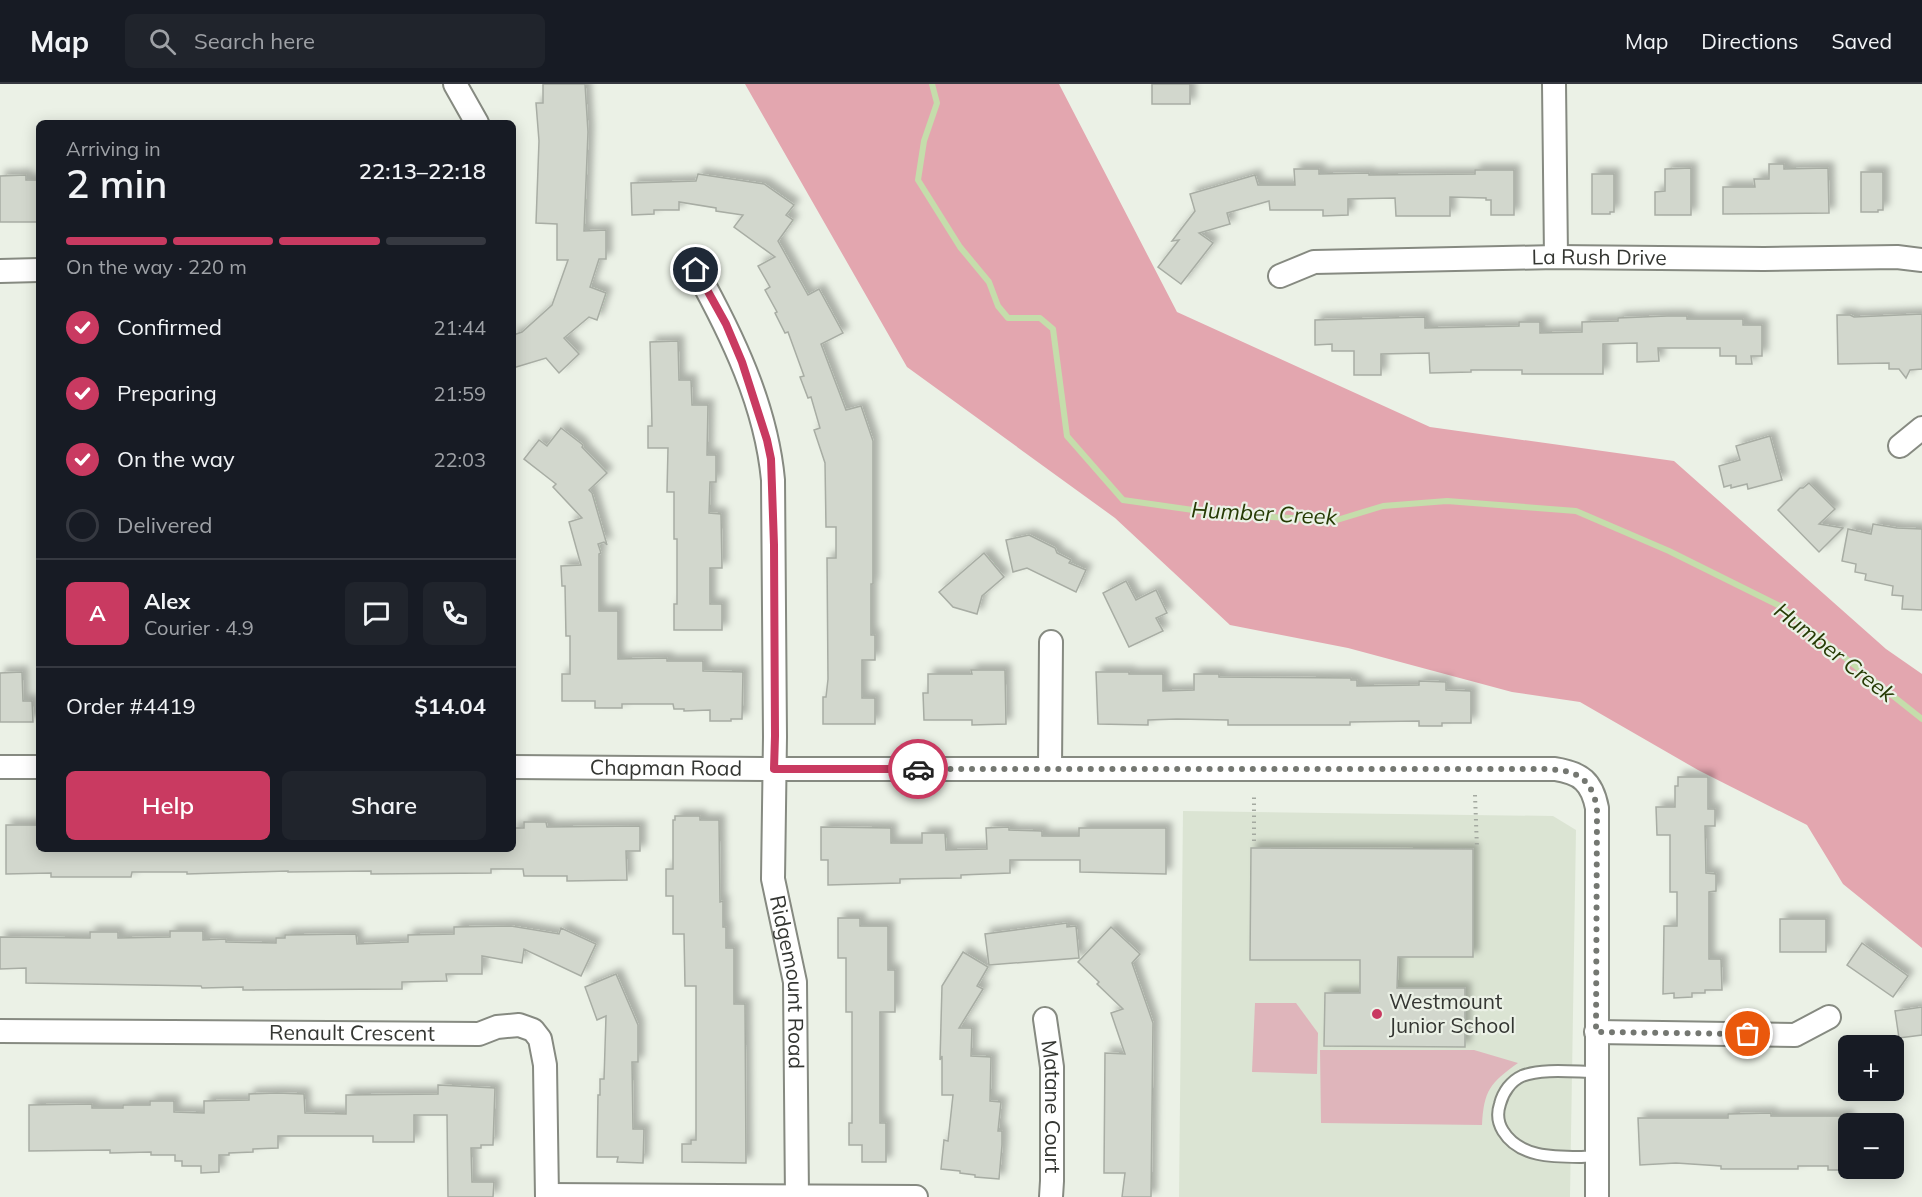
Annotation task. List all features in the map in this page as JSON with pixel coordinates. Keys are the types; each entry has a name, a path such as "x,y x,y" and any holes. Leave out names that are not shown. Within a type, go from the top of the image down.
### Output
{"street":[{"path":"455,84 475,120"},
{"path":"1554,84 1556,257"},
{"name":"La Rush Drive","path":"1280,276 1314,262 1556,257 1764,259 1896,257 1922,260"},
{"path":"0,271 36,270"},
{"name":"Ridgemount Road","path":"696,270 726,324 742,362 771,459 775,736 773,879 795,982 797,1197"},
{"path":"1900,446 1922,428"},
{"path":"1050,769 1051,642"},
{"path":"0,767 36,768"},
{"name":"Chapman Road","path":"516,767 1555,770 1577,774 1591,788 1597,808 1597,1197"},
{"path":"1596,1032 1795,1035 1828,1017"},
{"name":"Matane Court","path":"1045,1018 1052,1067 1051,1197"},
{"name":"Renault Crescent","path":"0,1031 479,1034 508,1024 526,1027 533,1030 540,1039 545,1065 547,1196"},
{"path":"547,1196 916,1197"}],"lane":[{"path":"1596,1072 1538,1072 1521,1077 1509,1086 1498,1108 1502,1128 1517,1146 1542,1154 1597,1157"}],"path":[{"path":"1254,794 1254,841"},
{"path":"1475,795 1477,848"}],"shaded area":[{"path":"745,84 1059,84 1177,312 1430,427 1674,461 1886,649 1922,674 1922,948 1843,884 1807,825 1698,770 1580,702 1512,692 1348,648 1230,625 1115,518 907,367"},
{"name":"Westmount Junior School","path":"1183,811 1553,816 1576,830 1570,1197 1179,1197"},
{"path":"1255,1003 1296,1003 1318,1033 1317,1074 1252,1072"},
{"path":"1320,1050 1474,1050 1518,1063 1490,1088 1482,1125 1321,1123"}],"building":[{"path":"543,84 585,84 588,132 584,231 606,230 606,259 599,259 590,287 606,293 597,320 589,317 564,338 579,354 559,373 546,358 516,367 516,334 522,332 552,305 568,260 557,260 557,224 536,223 539,141 536,103 543,103"},
{"path":"1152,84 1190,84 1190,104 1152,104"},
{"path":"1769,164 1784,164 1784,169 1828,168 1829,213 1723,214 1723,187 1755,187 1754,179 1769,179"},
{"path":"1691,168 1691,215 1655,215 1655,192 1665,191 1665,169"},
{"path":"1294,169 1319,169 1319,174 1369,173 1369,175 1475,174 1475,170 1514,170 1514,215 1491,215 1491,200 1486,200 1486,198 1450,197 1450,216 1396,216 1395,198 1348,199 1348,215 1323,216 1323,210 1270,210 1269,201 1227,213 1230,224 1199,233 1213,243 1181,284 1158,267 1179,240 1172,241 1195,211 1190,194 1255,175 1258,185 1295,185"},
{"path":"1861,172 1883,172 1883,210 1861,212"},
{"path":"698,174 764,184 794,205 786,215 793,220 778,241 808,295 819,289 843,333 821,344 846,410 861,406 873,441 871,635 875,635 875,660 862,660 862,698 875,698 875,724 823,724 823,697 826,697 828,679 827,558 836,558 836,527 826,527 825,463 814,430 820,428 811,397 808,398 800,377 804,376 788,332 785,333 765,290 770,287 758,266 775,257 734,227 743,215 679,202 679,210 654,210 654,214 632,215 631,183 696,181"},
{"path":"1592,174 1614,174 1614,212 1592,214"},
{"path":"26,175 26,180 36,180 36,222 0,222 0,176"},
{"path":"1922,314 1922,369 1910,370 1906,378 1899,369 1889,369 1889,363 1838,364 1837,315 1854,317"},
{"path":"1687,316 1687,319 1743,319 1743,325 1762,325 1762,356 1751,356 1752,364 1736,364 1736,356 1720,356 1720,348 1658,348 1659,361 1637,362 1637,343 1603,344 1603,374 1522,374 1522,370 1430,373 1429,353 1381,354 1381,375 1354,375 1354,351 1332,351 1332,344 1315,345 1315,320 1425,317 1425,328 1519,326 1519,322 1540,322 1540,333 1582,332 1582,322"},
{"path":"678,341 679,380 691,380 692,405 708,405 707,455 716,455 716,482 710,482 709,513 721,514 722,568 710,568 710,604 722,604 722,630 674,630 674,604 677,604 677,539 674,539 674,492 667,492 668,448 648,448 648,426 652,426 650,342"},
{"path":"561,428 583,445 582,447 607,473 589,490 592,493 607,545 604,542 598,544 601,553 599,554 599,611 618,611 618,659 667,658 667,661 703,661 703,671 743,672 742,719 710,721 710,710 684,711 684,709 674,709 673,704 622,704 622,708 595,708 595,701 562,701 562,674 570,674 570,636 566,636 565,586 562,586 561,566 581,565 569,522 582,518 553,487 556,484 524,459 539,440 547,446"},
{"path":"1770,436 1782,480 1748,489 1747,484 1731,488 1731,485 1724,487 1719,466 1740,460 1736,446"},
{"path":"1809,483 1835,509 1819,524 1843,528 1819,552 1778,510 1800,488"},
{"path":"1873,524 1922,529 1922,610 1902,609 1903,596 1892,595 1893,586 1865,580 1866,574 1855,572 1856,564 1842,561 1848,529 1871,534"},
{"path":"1029,535 1055,548 1057,553 1071,560 1069,563 1086,570 1076,592 1027,568 1013,572 1006,540"},
{"path":"984,553 1004,577 982,596 977,614 953,607 939,592"},
{"path":"1126,581 1136,600 1156,590 1167,613 1156,618 1163,631 1129,647 1103,593"},
{"path":"971,670 1005,670 1006,724 972,725 972,720 924,720 923,693 928,693 928,674 972,674"},
{"path":"22,672 23,701 32,701 33,722 0,722 0,673"},
{"path":"1096,672 1163,674 1163,691 1194,690 1194,674 1219,674 1219,677 1351,678 1351,680 1357,680 1357,686 1419,685 1419,681 1446,682 1446,690 1471,691 1471,723 1442,723 1442,726 1419,726 1419,721 1350,722 1350,725 1228,725 1228,720 1177,719 1148,720 1148,725 1098,724"},
{"path":"1678,777 1708,777 1708,809 1715,809 1715,826 1705,826 1706,873 1716,874 1716,891 1709,892 1709,959 1721,959 1722,990 1705,990 1705,993 1692,993 1692,997 1674,998 1674,993 1663,994 1664,926 1677,926 1677,892 1670,892 1670,835 1657,835 1656,807 1675,807 1675,786 1678,786"},
{"path":"675,816 700,816 700,820 719,820 720,902 723,901 723,927 726,927 726,948 734,948 734,1004 745,1004 746,1163 682,1162 682,1144 691,1144 691,1140 696,1140 696,986 685,986 684,934 673,934 673,896 666,896 666,869 673,869 673,820"},
{"path":"524,822 546,822 547,827 640,826 640,851 626,851 627,880 567,881 567,876 524,876 523,869 491,869 491,873 371,874 371,871 187,874 187,872 132,872 131,877 51,877 51,873 6,874 6,825 36,825 36,852 516,852 516,828 524,828"},
{"path":"821,827 891,828 891,843 922,843 922,833 945,833 946,850 987,849 986,828 1009,827 1009,830 1042,831 1042,836 1079,836 1079,828 1166,828 1166,874 1080,872 1080,860 1010,860 1010,873 961,875 961,878 900,879 900,883 828,885 828,860 821,860"},
{"path":"1251,848 1473,849 1473,957 1398,957 1397,988 1465,988 1465,1047 1324,1046 1325,993 1360,993 1360,960 1250,960"},
{"path":"838,918 860,918 860,926 888,926 888,970 895,970 895,1012 880,1012 880,1123 886,1123 886,1162 862,1162 862,1145 849,1145 849,1123 852,1123 852,1012 846,1012 846,958 838,958"},
{"path":"1780,919 1826,919 1826,952 1780,952"},
{"path":"1067,923 1067,927 1076,926 1079,958 989,965 985,934"},
{"path":"511,926 559,934 561,928 596,944 581,976 524,949 522,963 482,956 482,974 446,974 447,981 402,982 402,989 243,990 243,987 26,983 26,968 0,969 0,937 90,938 90,932 118,932 118,938 170,937 170,931 203,931 203,940 226,939 226,942 276,943 276,938 285,938 285,935 356,934 357,944 408,942 408,935 454,934 454,927"},
{"path":"1111,927 1140,954 1132,963 1153,1023 1151,1197 1122,1197 1125,1173 1104,1173 1105,1053 1125,1054 1111,1013 1123,1009 1078,962"},
{"path":"1862,943 1908,976 1893,997 1847,965"},
{"path":"963,952 988,967 977,986 983,989 959,1028 972,1028 971,1056 991,1057 990,1101 1001,1102 998,1131 1002,1131 999,1179 975,1177 975,1175 960,1173 960,1171 941,1169 944,1140 948,1141 953,1095 942,1095 942,1056 940,1060 942,986"},
{"path":"616,974 638,1025 638,1062 632,1062 633,1129 644,1129 643,1163 617,1162 618,1157 597,1157 598,1095 600,1095 600,1079 604,1079 606,1016 597,1020 585,987"},
{"path":"1922,1007 1922,1035 1904,1037 1904,1035 1899,1035 1895,1011"},
{"path":"438,1085 495,1088 493,1145 471,1148 472,1182 494,1182 493,1197 448,1197 447,1115 414,1115 414,1142 373,1142 373,1136 278,1136 278,1148 253,1149 253,1152 219,1155 219,1172 201,1173 201,1166 182,1166 182,1161 175,1161 175,1155 151,1155 151,1152 29,1151 29,1105 92,1104 92,1108 123,1108 123,1105 150,1105 150,1101 174,1101 174,1112 204,1113 204,1101 249,1100 249,1094 277,1093 304,1094 305,1113 346,1114 346,1095 438,1094"},
{"path":"1728,1114 1838,1116 1838,1170 1828,1170 1828,1166 1798,1166 1798,1169 1721,1169 1721,1166 1676,1163 1640,1165 1638,1118 1728,1118"}],"waterway":[{"name":"Humber Creek","path":"932,84 937,103 924,141 918,180 960,247 989,282 998,306 1008,318 1040,318 1053,329 1067,436 1123,500 1228,515 1337,520 1383,506 1447,501 1576,511 1669,551 1780,606 1922,719"}],"way so far":[{"path":"918,769 1568,771 1577,774 1591,788 1597,808 1596,1032 1748,1034"}],"place":[{"name":"Westmount Junior School","path":"1377,1014"}],"route":[{"path":"696,270 726,324 742,362 771,459 774,545 774,769 918,769"}]}
